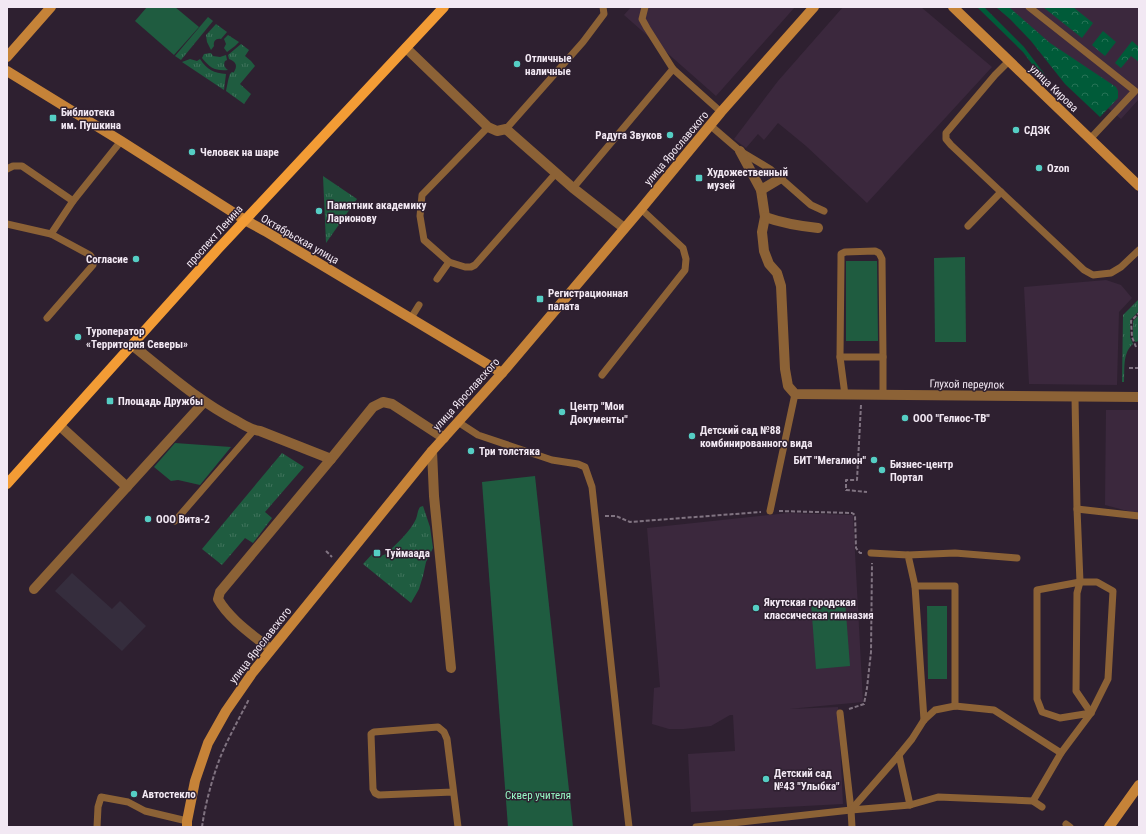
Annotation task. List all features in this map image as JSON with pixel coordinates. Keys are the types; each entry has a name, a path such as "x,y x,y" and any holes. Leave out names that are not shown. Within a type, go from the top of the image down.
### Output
{"main road":[{"name":"проспект Ленина","path":"7,484 244,220 444,7"}],"street":[{"path":"7,57 51,7"},
{"name":"улица Ярославского","path":"187,824 195,781 208,743 226,711 270,649 432,451 502,373 711,126 721,112 814,7"},
{"name":"улица Кирова","path":"953,7 1090,139 1138,182"},
{"path":"406,48 488,127 497,131 506,129 573,188 624,228"},
{"name":"Октябрьская улица","path":"7,71 121,141 244,220 502,373"},
{"path":"740,151 761,190 765,217 762,232 764,251 781,286 785,369 788,386 795,394"},
{"path":"761,190 781,178"},
{"path":"765,217 781,223 818,228"},
{"path":"132,345 204,402 226,415 254,430 331,459"},
{"name":"Глухой переулок","path":"795,394 1139,397"},
{"path":"34,590 204,402"},
{"path":"270,649 245,629 222,607 218,599 220,592 373,407 383,402 392,404 444,438"},
{"path":"60,426 127,487"},
{"path":"432,451 434,496 451,668"},
{"path":"1109,827 1139,785"}],"lane":[{"path":"506,129 583,42 604,14 603,7"},
{"path":"645,7 642,19 673,69 721,112"},
{"path":"1030,7 1137,88 1090,139"},
{"path":"1009,61 995,75 946,133 946,139 1084,270 1093,275 1111,273 1121,267 1139,250"},
{"path":"573,188 673,69"},
{"path":"711,126 740,151 770,169 811,205 824,211"},
{"path":"488,127 422,195 420,216 424,240 449,262 471,267 475,265 556,173"},
{"path":"51,234 73,201 121,141"},
{"path":"7,169 12,166 22,166 73,201"},
{"path":"968,226 1001,192"},
{"path":"602,375 685,270 686,259 683,248 641,209"},
{"path":"7,224 51,234 90,255 93,259 93,266 47,318"},
{"path":"845,395 840,357 841,254 845,252 875,250 879,253 882,259 883,395"},
{"path":"437,279 449,262"},
{"path":"411,318 419,305"},
{"path":"840,357 883,357"},
{"path":"770,512 795,394"},
{"path":"1075,397 1080,582 1078,593 1076,691 1091,713"},
{"path":"458,422 478,435 552,460 578,464 585,467 592,487 622,767 630,827"},
{"path":"175,520 254,430"},
{"path":"1077,509 1139,516"},
{"path":"871,553 908,555 955,553 1017,558"},
{"path":"908,555 915,586 924,720"},
{"path":"1033,801 1061,753 1091,713 1108,679 1113,591 1097,582 1080,582 1037,590 1037,699 1042,712 1060,718 1091,713"},
{"path":"915,586 955,586 955,706"},
{"path":"851,810 912,739 924,720 935,710 955,706 994,710 1061,753"},
{"path":"840,713 852,827"},
{"path":"453,792 380,795 375,793 373,789 371,734 374,732 438,727 444,732 447,739 458,827"},
{"path":"899,755 910,805"},
{"path":"96,827 101,797 128,802 146,811 187,824"},
{"path":"696,827 910,805 938,797 1033,801 1042,807"}],"path":[{"path":"1136,347 1132,337 1131,321 1139,313"},
{"path":"1129,368 1139,368"},
{"path":"861,404 857,480 846,480 846,490 867,492"},
{"path":"595,517 616,516 630,522 800,511 852,513 855,515 856,548 860,553 871,553 871,652 864,704 840,713"},
{"path":"202,827 208,795 220,758 249,699"}],"shaded area":[{"path":"631,7 795,7 716,96 624,15"},
{"path":"843,7 921,7 992,67 867,203 806,146 778,123 764,140 758,134 746,148 734,139 778,81"},
{"path":"996,7 1139,7 1139,99 1121,119 1086,90 1090,86"},
{"path":"1106,280 1121,285 1132,298 1119,312 1117,385 1029,384 1024,287"},
{"path":"1106,410 1139,410 1139,514 1105,505"},
{"name":"Якутская городская классическая гимназия","path":"788,513 853,515 863,702 789,709 838,707 843,804 691,812 688,754 735,751 733,715 730,715 711,726 684,729 669,729 652,724 654,688 660,687 647,528"},
{"path":"72,573 112,609 120,601 146,626 122,651 55,591"}],"green space":[{"path":"147,7 175,7 199,27 174,55 135,21"},
{"path":"977,7 984,7 1024,47 1052,84 1044,80 1023,52"},
{"path":"996,7 1009,7 1050,43 1116,87 1118,91 1118,98 1100,117 1065,84 1031,41"},
{"path":"1043,7 1073,7 1093,23 1082,38"},
{"path":"208,17 213,21 181,60 175,56"},
{"path":"216,24 227,32 221,39 215,40 214,46 211,50 207,42 206,35"},
{"path":"1103,31 1116,42 1105,56 1092,45"},
{"path":"228,35 239,42 227,52 224,48 226,44 224,39"},
{"path":"1132,41 1139,47 1139,62 1131,56 1121,68 1115,63"},
{"path":"241,44 249,50 245,56 255,66 240,84 251,94 244,104 226,91 230,74 234,72 236,66 234,62 229,59 228,55"},
{"path":"211,53 213,56 220,57 226,55 227,60 224,62 224,65 228,70 213,68 202,58 204,54"},
{"path":"190,59 197,61 200,59 205,66 211,70 226,74 224,90 182,62"},
{"path":"323,176 357,199 326,243"},
{"path":"965,257 966,342 935,342 934,258"},
{"path":"846,261 877,261 878,341 846,341"},
{"path":"1139,299 1139,311 1130,320 1130,337 1133,344 1127,352 1124,367 1124,382 1122,382 1123,315"},
{"path":"1139,315 1139,341 1135,342 1133,337 1133,321"},
{"path":"175,443 231,447 200,485 178,480 171,481 154,467"},
{"path":"282,453 304,467 265,512 272,518 253,543 245,538 222,565 202,549"},
{"name":"Сквер учителя","path":"535,476 573,827 508,827 482,482"},
{"path":"423,506 430,527 433,548 426,562 419,589 411,603 363,564 375,551 381,556 386,554 414,524 418,510"},
{"path":"845,600 850,666 816,669 811,603"},
{"path":"927,606 947,606 947,679 928,679"}],"place":[{"name":"Отличные наличные","path":"517,64"},
{"name":"Библиотека им. Пушкина","path":"53,118"},
{"name":"СДЭК","path":"1016,130"},
{"name":"Радуга Звуков","path":"670,135"},
{"name":"Человек на шаре","path":"192,152"},
{"name":"Ozon","path":"1039,168"},
{"name":"Художественный музей","path":"699,178"},
{"name":"Памятник академику Ларионову","path":"319,211"},
{"name":"Согласие","path":"136,259"},
{"name":"Регистрационная палата","path":"540,299"},
{"name":"Туроператор «Территория Северы»","path":"78,337"},
{"name":"Площадь Дружбы","path":"110,401"},
{"name":"Центр \"Мои Документы\"","path":"562,412"},
{"name":"ООО \"Гелиос-ТВ\"","path":"905,418"},
{"name":"Детский сад №88 комбинированного вида","path":"692,436"},
{"name":"Три толстяка","path":"471,451"},
{"name":"БИТ \"Мегалион\"","path":"874,460"},
{"name":"Бизнес-центр Портал","path":"882,470"},
{"name":"ООО Вита-2","path":"148,519"},
{"name":"Туймаада","path":"377,553"},
{"name":"Якутская городская классическая гимназия","path":"756,608"},
{"name":"Детский сад №43 \"Улыбка\"","path":"766,779"},
{"name":"Автостекло","path":"134,794"}]}
